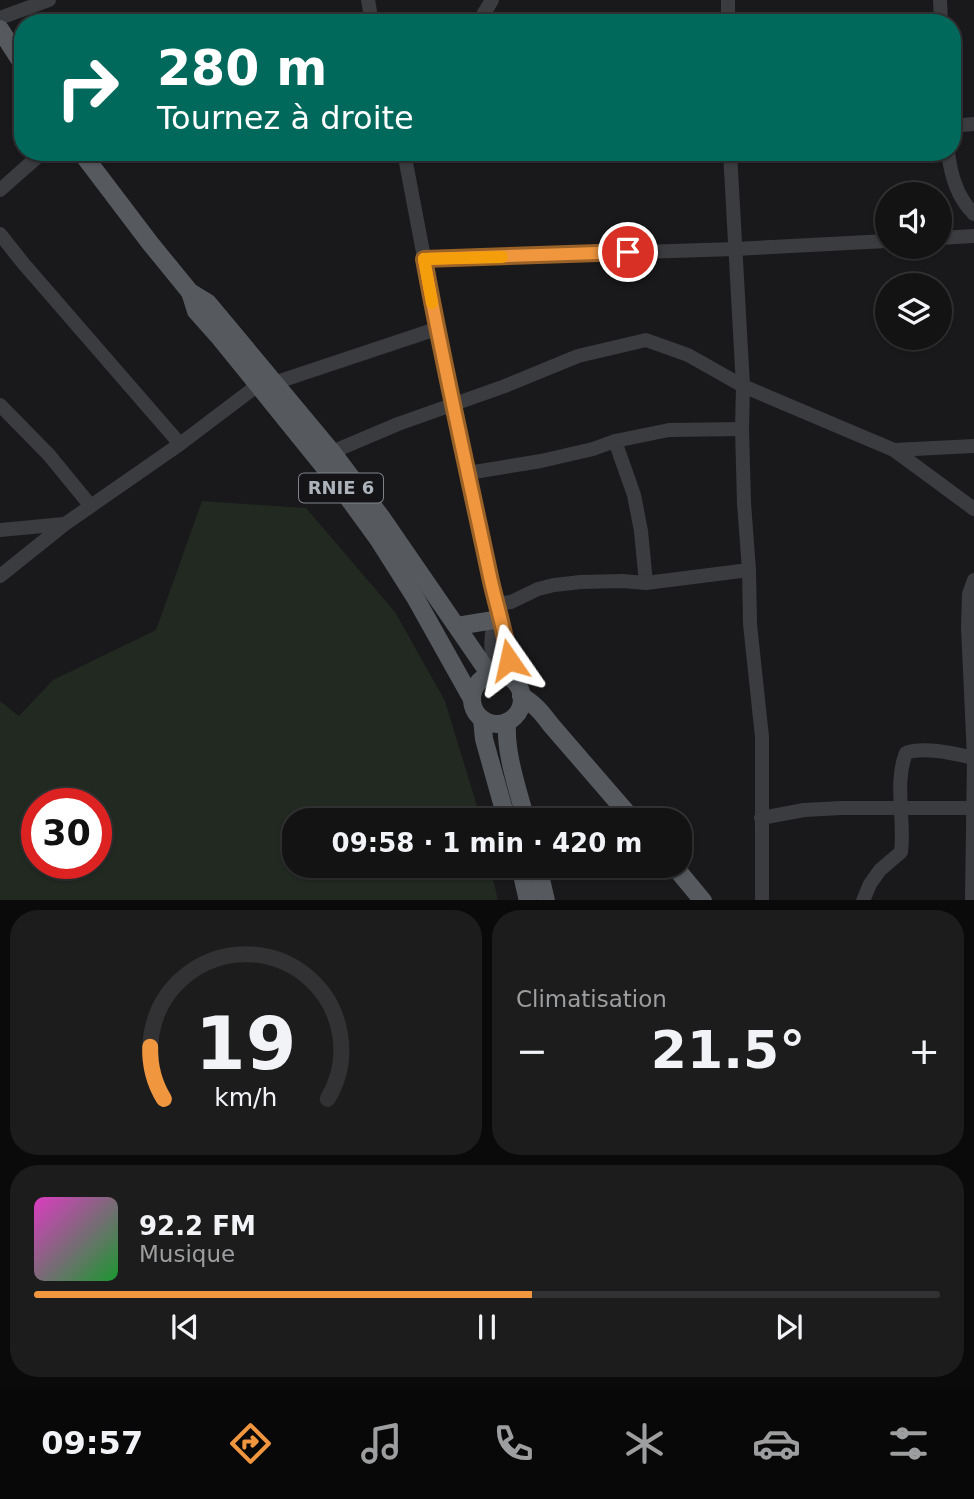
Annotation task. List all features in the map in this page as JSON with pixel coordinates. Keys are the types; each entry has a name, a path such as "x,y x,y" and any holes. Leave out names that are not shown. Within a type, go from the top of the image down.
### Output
{"main road":[{"path":"0,29 5,50"},
{"name":"RNIE 6","path":"88,161 190,292 196,311 332,452 382,518 492,675"},
{"name":"RNIE 6","path":"266,384 378,539 416,599 472,699 474,710 482,719 484,739 504,808"},
{"path":"457,626 496,611"},
{"path":"472,699 474,689 481,680 492,675 504,675 623,808"},
{"path":"517,688 521,704 510,720 507,731 511,763 523,808"},
{"path":"482,719 494,724 510,720 551,725"},
{"path":"523,878 528,900"},
{"path":"541,878 546,900"},
{"path":"684,878 702,900"}],"street":[{"path":"0,18 47,0"},
{"path":"0,190 33,161"},
{"path":"406,161 452,405 496,611 507,641 517,688"},
{"path":"730,161 743,386 744,503 750,624 762,737 762,900"},
{"path":"950,161 954,182 964,204 974,214"},
{"path":"0,234 180,444"},
{"path":"952,237 974,236"},
{"path":"424,259 875,242"},
{"path":"0,576 90,505 266,384 436,329"},
{"path":"332,452 578,356 646,340 688,355 743,386 894,450 974,509"},
{"path":"0,405 49,456 90,505"},
{"path":"468,473 541,461 669,430 742,429"},
{"path":"615,441 634,495 646,583"},
{"path":"894,450 974,446"},
{"path":"0,530 65,524"},
{"path":"492,675 490,644 496,611 538,589 581,582 646,583 749,570"},
{"path":"972,900 974,758 968,627 969,594 974,580"},
{"path":"863,900 880,870 901,852 903,838 900,808 903,761 906,753 938,752 974,758"},
{"path":"761,818 804,810 974,808"}],"shaded area":[{"path":"202,501 306,508 395,612 445,701 477,808 282,808 282,878 493,878 498,900 0,900 0,701 19,716 53,680 156,630"}],"slow traffic":[{"path":"432,303 424,259 502,257"}],"route":[{"path":"509,660 507,641 497,610 452,405 424,259 628,252"}]}
